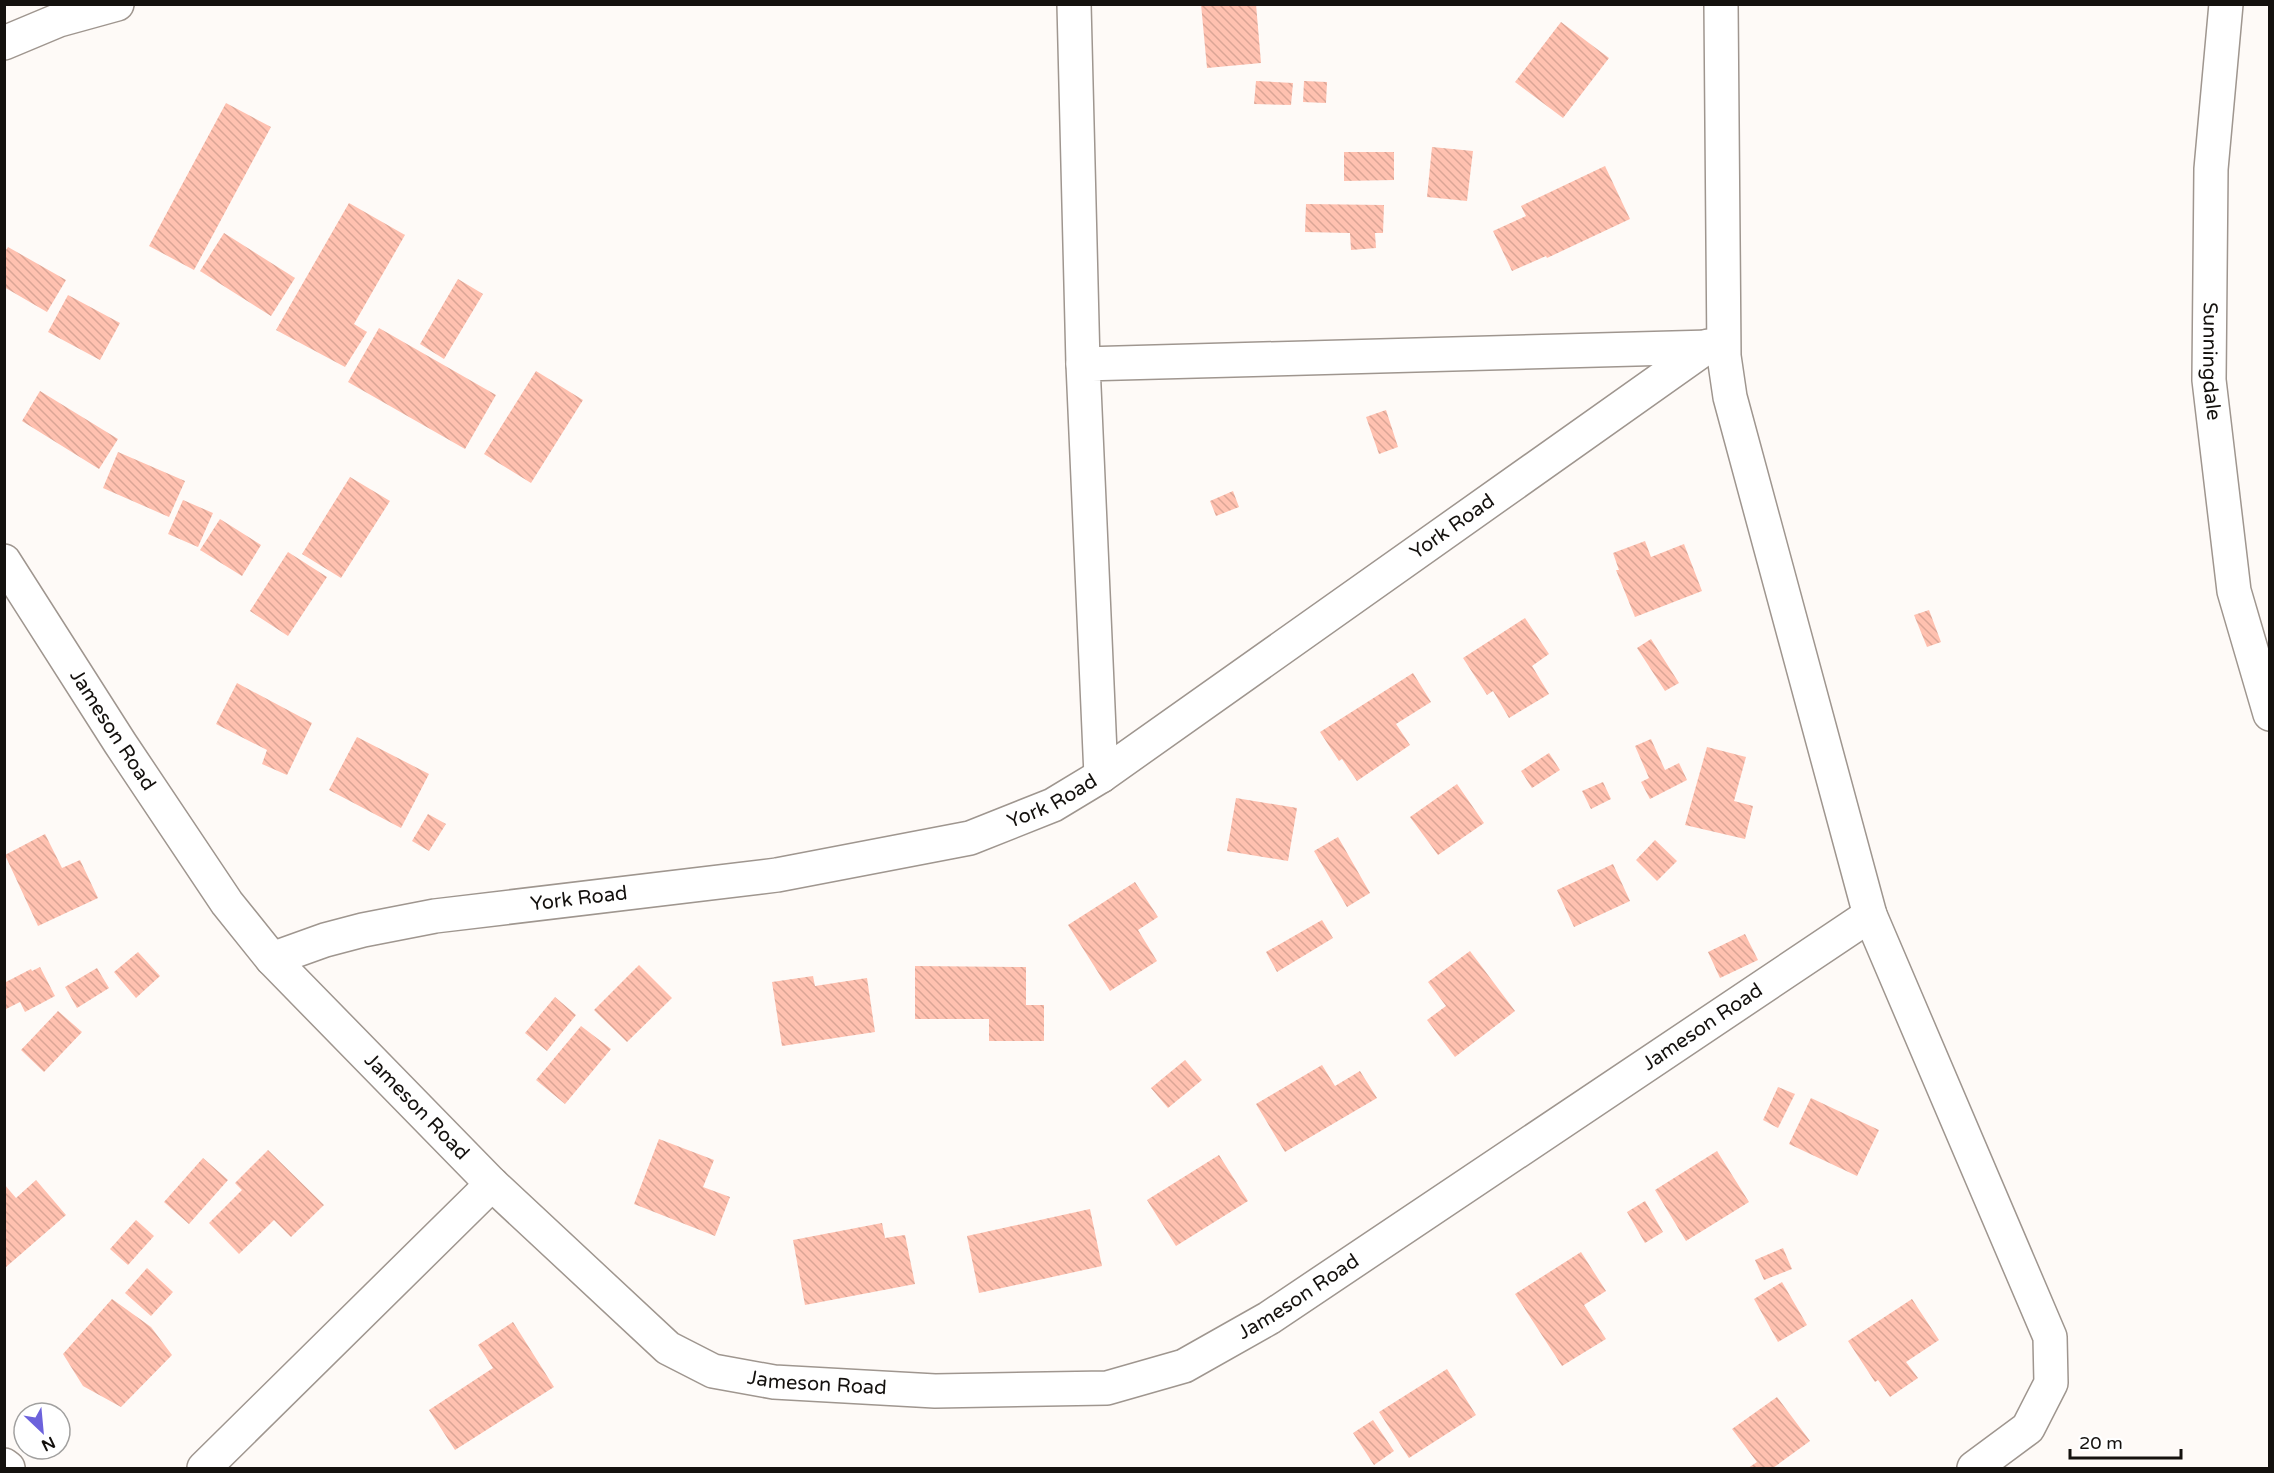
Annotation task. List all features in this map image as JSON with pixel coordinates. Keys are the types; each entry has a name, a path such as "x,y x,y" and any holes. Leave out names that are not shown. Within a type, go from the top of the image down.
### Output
{"street":[{"path":"4,43 59,21 117,4"},
{"path":"1074,4 1083,364 1101,776"},
{"path":"1721,4 1716,351 1870,915 2050,1337 2051,1383 2028,1428 1974,1468"},
{"name":"Sunningdale","path":"2226,4 2211,169 2210,380 2234,591 2270,714"},
{"path":"1083,364 1716,351"},
{"name":"York Road","path":"272,959 325,940 435,916 777,875 969,838 1053,805 1101,776 1716,351"},
{"name":"Jameson Road","path":"4,561 126,753 227,903 272,959 492,1184 668,1348 713,1371 774,1382 935,1391 1107,1388 1184,1366 1269,1318 1870,915"},
{"path":"204,1468 492,1184"},
{"path":"4,1465 8,1468"}],"building":[{"path":"1201,4 1256,4 1261,63 1207,68"},
{"path":"1561,22 1609,58 1563,118 1515,82"},
{"path":"1256,81 1293,83 1291,105 1254,104"},
{"path":"1304,81 1327,82 1326,103 1303,102"},
{"path":"226,103 271,127 194,270 149,246"},
{"path":"1432,147 1473,151 1467,201 1427,197"},
{"path":"1344,152 1394,152 1394,180 1344,181"},
{"path":"1605,166 1630,219 1547,258 1546,256 1512,271 1493,231 1526,216 1521,206"},
{"path":"349,203 405,235 354,324 367,332 345,367 276,330"},
{"path":"1306,204 1384,205 1383,233 1375,233 1376,248 1351,250 1350,233 1305,232"},
{"path":"224,233 295,278 271,316 200,271"},
{"path":"8,247 66,280 47,312 4,287 4,253"},
{"path":"458,279 483,294 444,359 420,344"},
{"path":"68,295 120,323 100,360 48,332"},
{"path":"379,328 496,395 465,449 348,382"},
{"path":"536,371 583,400 531,483 484,454"},
{"path":"40,391 118,439 99,469 22,421"},
{"path":"1386,410 1398,447 1379,454 1366,417"},
{"path":"118,452 185,481 169,517 103,488"},
{"path":"350,477 390,501 341,578 302,554"},
{"path":"1233,491 1239,507 1216,516 1210,501"},
{"path":"183,500 213,513 198,547 168,534"},
{"path":"220,519 261,545 242,576 200,550"},
{"path":"1645,541 1651,557 1684,544 1702,591 1635,617 1616,570 1619,570 1613,553"},
{"path":"288,552 327,577 288,636 250,611"},
{"path":"1929,610 1941,642 1927,647 1914,615"},
{"path":"1525,618 1549,654 1532,666 1549,694 1509,718 1493,691 1487,695 1463,658"},
{"path":"1651,639 1679,683 1665,691 1637,648"},
{"path":"1413,673 1431,702 1396,724 1410,745 1357,781 1342,759 1339,761 1320,732"},
{"path":"237,683 312,723 287,775 262,764 267,750 216,724"},
{"path":"357,737 429,774 401,828 329,790"},
{"path":"1651,739 1665,770 1679,763 1687,780 1650,799 1641,782 1649,778 1635,746"},
{"path":"1707,747 1746,757 1734,801 1753,806 1745,839 1685,825"},
{"path":"1549,753 1560,770 1532,788 1521,771"},
{"path":"1603,782 1611,799 1591,809 1582,791"},
{"path":"1457,784 1484,823 1438,855 1410,817"},
{"path":"1236,798 1297,808 1288,861 1227,851"},
{"path":"428,814 446,824 429,851 412,841"},
{"path":"45,834 62,868 80,860 98,898 38,926 5,855"},
{"path":"1338,837 1370,893 1347,907 1314,851"},
{"path":"1655,840 1677,861 1657,881 1636,860"},
{"path":"1613,864 1630,901 1574,927 1557,890"},
{"path":"1135,882 1158,917 1138,930 1157,961 1110,991 1068,925"},
{"path":"1322,920 1333,938 1277,972 1266,952"},
{"path":"1745,934 1758,960 1720,978 1708,952"},
{"path":"1470,951 1515,1011 1455,1057 1427,1020 1446,1006 1428,982"},
{"path":"138,952 160,976 136,998 114,972"},
{"path":"639,965 672,998 627,1042 594,1010"},
{"path":"915,966 1026,967 1026,1005 1044,1005 1044,1041 989,1041 989,1019 915,1019"},
{"path":"40,967 55,996 25,1012 20,1002 4,1010 4,983 31,969 32,971"},
{"path":"97,968 109,988 77,1008 65,987"},
{"path":"813,976 815,986 867,978 875,1032 782,1046 772,982"},
{"path":"555,997 576,1015 547,1051 525,1033"},
{"path":"58,1011 82,1032 44,1072 21,1050"},
{"path":"581,1026 611,1049 565,1104 536,1080"},
{"path":"1185,1060 1202,1080 1168,1108 1151,1088"},
{"path":"1322,1065 1335,1086 1360,1071 1377,1098 1285,1152 1256,1104"},
{"path":"1778,1087 1795,1094 1778,1128 1763,1120"},
{"path":"1811,1098 1879,1130 1857,1176 1789,1144"},
{"path":"659,1139 714,1160 703,1187 730,1197 715,1236 634,1204"},
{"path":"268,1150 324,1205 291,1237 274,1220 239,1254 209,1223 242,1190 235,1183"},
{"path":"1717,1151 1749,1202 1686,1241 1655,1190"},
{"path":"1219,1155 1248,1201 1176,1246 1147,1200"},
{"path":"203,1158 228,1180 189,1224 164,1202"},
{"path":"36,1180 66,1215 6,1267 4,1265 4,1184 16,1198"},
{"path":"1645,1201 1663,1232 1645,1243 1627,1212"},
{"path":"1090,1209 1102,1266 979,1293 967,1236"},
{"path":"136,1220 154,1236 128,1265 110,1249"},
{"path":"882,1223 885,1238 905,1235 915,1284 805,1305 793,1240"},
{"path":"1783,1248 1792,1269 1764,1280 1755,1260"},
{"path":"1581,1252 1606,1291 1584,1305 1606,1339 1562,1366 1515,1294"},
{"path":"147,1268 173,1292 151,1316 125,1293"},
{"path":"1782,1282 1807,1325 1778,1342 1754,1299"},
{"path":"112,1299 151,1327 172,1355 121,1407 83,1386 63,1354"},
{"path":"1912,1299 1939,1340 1906,1362 1918,1378 1890,1397 1878,1380 1875,1382 1848,1341"},
{"path":"513,1322 554,1387 455,1450 429,1410 493,1368 478,1345"},
{"path":"1447,1369 1476,1415 1409,1458 1379,1412"},
{"path":"1777,1397 1810,1441 1773,1468 1748,1468 1757,1462 1732,1429"},
{"path":"1373,1420 1394,1451 1374,1465 1353,1433"}]}
